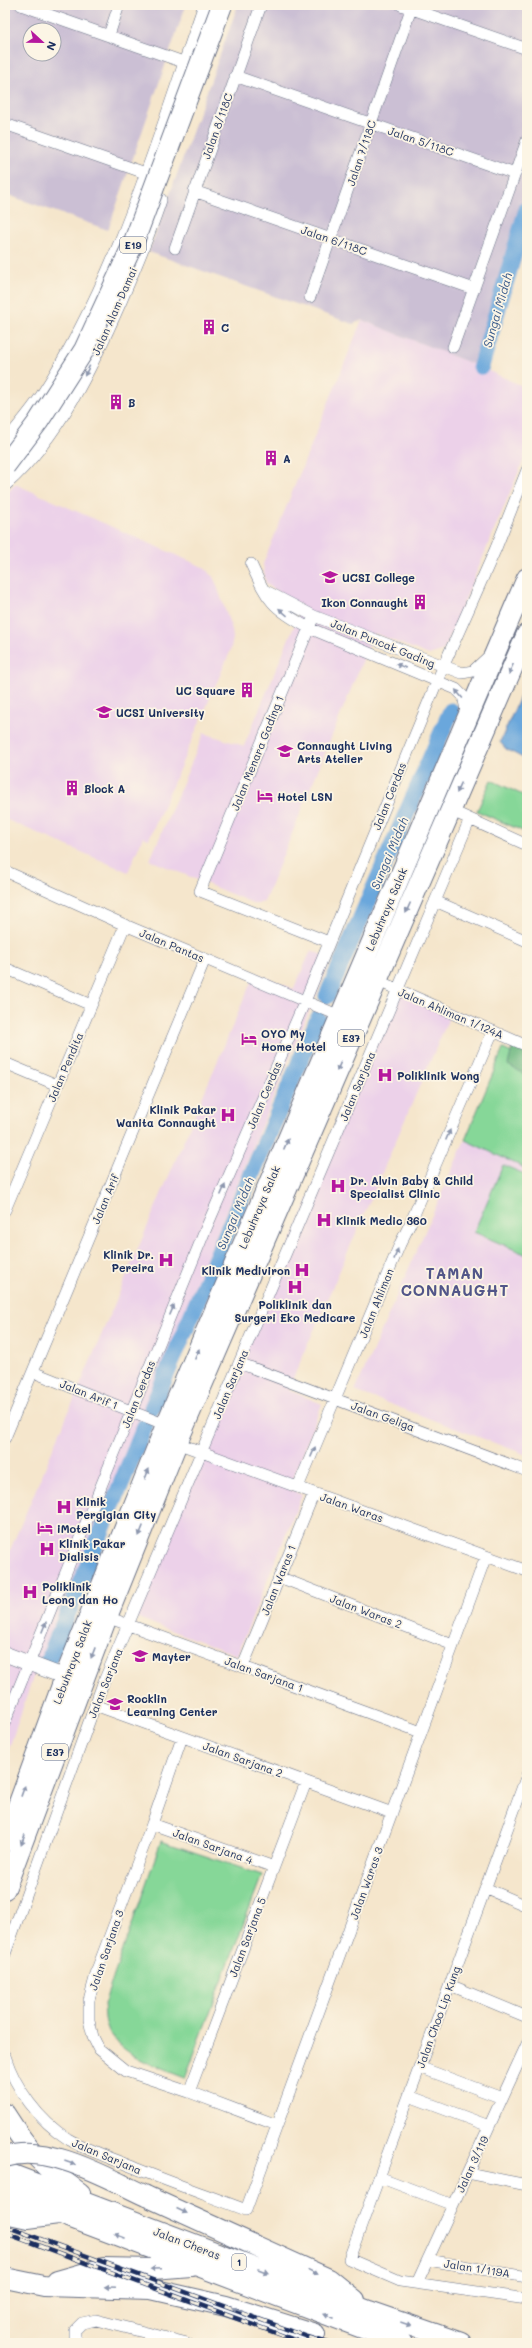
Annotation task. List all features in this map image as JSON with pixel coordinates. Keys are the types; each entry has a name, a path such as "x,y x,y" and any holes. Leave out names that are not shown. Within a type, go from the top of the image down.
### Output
{"highway":[{"name":"E19","path":"5,460 36,421 81,349 130,242 216,5"},
{"name":"E19","path":"5,466 38,422 84,350 133,244 222,5"},
{"name":"Lebuhraya Salak","path":"5,1841 66,1677 166,1426 527,578"},
{"name":"Lebuhraya Salak","path":"5,1889 107,1617 177,1443 376,980 527,634"},
{"path":"5,2114 36,2159 55,2176 109,2213"},
{"path":"5,2157 28,2153 55,2158 80,2166 329,2280 369,2311"},
{"name":"Jalan Cheras","path":"5,2172 109,2213 369,2311 461,2343"},
{"name":"Jalan Cheras","path":"5,2193 402,2343"},
{"path":"5,2213 28,2218 62,2214"},
{"path":"34,2285 103,2268 153,2269 195,2266"},
{"path":"5,2278 34,2285 151,2289 226,2306 271,2320 318,2341"},
{"path":"271,2320 299,2304 318,2341"}],"main road":[{"name":"Jalan Alam Damai","path":"5,446 41,399 79,335 124,240 206,5"},
{"name":"Jalan Alam Damai","path":"5,483 48,432 83,378 100,344 148,233 226,5"},
{"path":"5,1654 66,1677"}],"street":[{"path":"21,5 186,63"},
{"path":"109,35 119,5"},
{"name":"Jalan 8/118C","path":"175,248 261,5"},
{"path":"406,7 527,49"},
{"name":"Jalan 7/118C","path":"310,297 371,123 406,7"},
{"name":"Jalan 5/118C","path":"235,76 515,174"},
{"path":"5,124 166,180"},
{"path":"453,347 515,174 525,154 527,142"},
{"name":"Jalan 6/118C","path":"194,191 474,289"},
{"name":"Jalan Cerdas","path":"5,1722 204,1233 305,1001 442,667 496,548 527,470"},
{"name":"Jalan Puncak Gading","path":"251,564 262,589 272,603 287,616 309,628 456,689 463,696 467,718"},
{"name":"Jalan Puncak Gading","path":"262,589 314,616 442,667 462,673 473,671 480,666 499,644"},
{"name":"Jalan Menara Gading 1","path":"314,616 200,891 329,942"},
{"path":"450,810 527,845"},
{"name":"Jalan Sarjana","path":"5,1954 95,1705 470,819"},
{"name":"Jalan Pantas","path":"5,871 125,925 340,1016"},
{"path":"435,901 527,941"},
{"name":"Jalan Pendita","path":"5,1210 125,925"},
{"name":"Jalan Arif","path":"5,1438 205,959"},
{"path":"5,968 91,1006"},
{"name":"Jalan Ahliman 1/124A","path":"376,980 527,1046"},
{"name":"Jalan Ahliman","path":"298,1488 400,1244 493,1031"},
{"path":"5,1062 57,1085"},
{"name":"Jalan Geliga","path":"239,1363 527,1470"},
{"name":"Jalan Arif 1","path":"33,1372 166,1426"},
{"name":"Jalan Waras","path":"177,1443 526,1570"},
{"name":"Jalan Waras 1","path":"243,1666 314,1493"},
{"name":"Jalan Waras 3","path":"246,2210 486,1556"},
{"name":"Jalan Waras 2","path":"279,1577 453,1645"},
{"name":"Jalan Sarjana 1","path":"107,1617 421,1732"},
{"name":"Jalan Sarjana 2","path":"95,1705 392,1813"},
{"name":"Jalan Sarjana 3","path":"182,1737 152,1824 98,1967 89,2000 89,2020 93,2037 99,2049 117,2065 140,2077 189,2092 277,2125"},
{"name":"Jalan Choo Lip Kung","path":"417,2284 400,2281 349,2259 485,1888 522,1803 527,1775"},
{"name":"Jalan Sarjana 5","path":"189,2092 306,1782"},
{"name":"Jalan Sarjana 4","path":"152,1824 274,1867"},
{"path":"485,1888 527,1906"},
{"path":"450,1986 527,2016"},
{"name":"Jalan 3/119","path":"417,2284 527,2044"},
{"name":"Jalan Sarjana","path":"5,2056 10,2071 23,2093 45,2120 67,2138 173,2184 246,2210"},
{"path":"419,2067 502,2098"},
{"path":"409,2096 489,2126"},
{"path":"468,2173 527,2185"},
{"path":"379,2177 453,2205"},
{"name":"Jalan 1/119A","path":"428,2260 527,2276"},
{"path":"417,2284 527,2299"},
{"path":"75,2343 75,2330 82,2323 96,2320 187,2343"}],"shaded area":[{"path":"5,5 186,5 108,230 5,194"},
{"path":"238,5 527,5 527,189 473,364 362,320 353,324 149,252"},
{"path":"362,320 473,364 527,388 527,452 444,650 429,655 374,633 264,902 255,904 150,860 204,733 244,746 302,607 266,584 263,564"},
{"name":"UCSI University","path":"15,484 203,567 212,575 216,583 232,630 233,638 230,652 149,839 143,837 128,872 5,819 5,496"},
{"path":"311,950 331,959 39,1660 5,1760 5,1562 255,973 294,989"},
{"path":"397,985 452,1011 288,1390 322,1404 289,1489 302,1495 237,1655 135,1617"},
{"path":"465,1140 527,1168 527,1455 355,1391"}],"green space":[{"path":"491,780 527,797 527,833 477,811"},
{"path":"513,1044 527,1050 527,1076 508,1065"},
{"path":"503,1049 527,1060 527,1169 465,1140"},
{"path":"503,1165 527,1175 527,1255 474,1232"},
{"path":"161,1841 262,1875 185,2078 151,2065 119,2045 112,2036 105,2018 104,2004"}],"water":[{"path":"527,681 527,754 525,759 506,749 500,742"}],"waterway":[{"name":"Sungai Midah","path":"481,366 527,209"},
{"name":"Sungai Midah","path":"327,996 451,711"},
{"name":"Sungai Midah","path":"152,1408 318,1019"},
{"name":"Sungai Midah","path":"48,1661 145,1426"}],"railway":[{"path":"5,2226 328,2343"},
{"path":"5,2233 303,2343"}],"place":[{"name":"C","path":"209,327"},
{"name":"B","path":"116,402"},
{"name":"A","path":"271,458"},
{"name":"UCSI College","path":"330,577"},
{"name":"Ikon Connaught","path":"420,602"},
{"name":"UC Square","path":"247,690"},
{"name":"UCSI University","path":"104,712"},
{"name":"Connaught Living Arts Atelier","path":"285,751"},
{"name":"Block A","path":"72,788"},
{"name":"Hotel LSN","path":"265,796"},
{"name":"OYO My Home Hotel","path":"249,1039"},
{"name":"Poliklinik Wong","path":"385,1075"},
{"name":"Klinik Pakar Wanita Connaught","path":"228,1115"},
{"name":"Dr. Alvin Baby & Child Specialist Clinic","path":"338,1186"},
{"name":"Klinik Medic 360","path":"324,1220"},
{"name":"Klinik Dr. Pereira","path":"166,1260"},
{"name":"Klinik Mediviron","path":"302,1270"},
{"name":"Poliklinik dan Surgeri Eko Medicare","path":"295,1287"},
{"name":"Klinik Pergigian City","path":"64,1507"},
{"name":"iMotel","path":"45,1528"},
{"name":"Klinik Pakar Dialisis","path":"47,1549"},
{"name":"Poliklinik Leong dan Ho","path":"30,1592"},
{"name":"Mayter","path":"140,1656"},
{"name":"Rocklin Learning Center","path":"115,1704"}],"district":[{"name":"TAMAN CONNAUGHT","path":"455,1282"}]}
